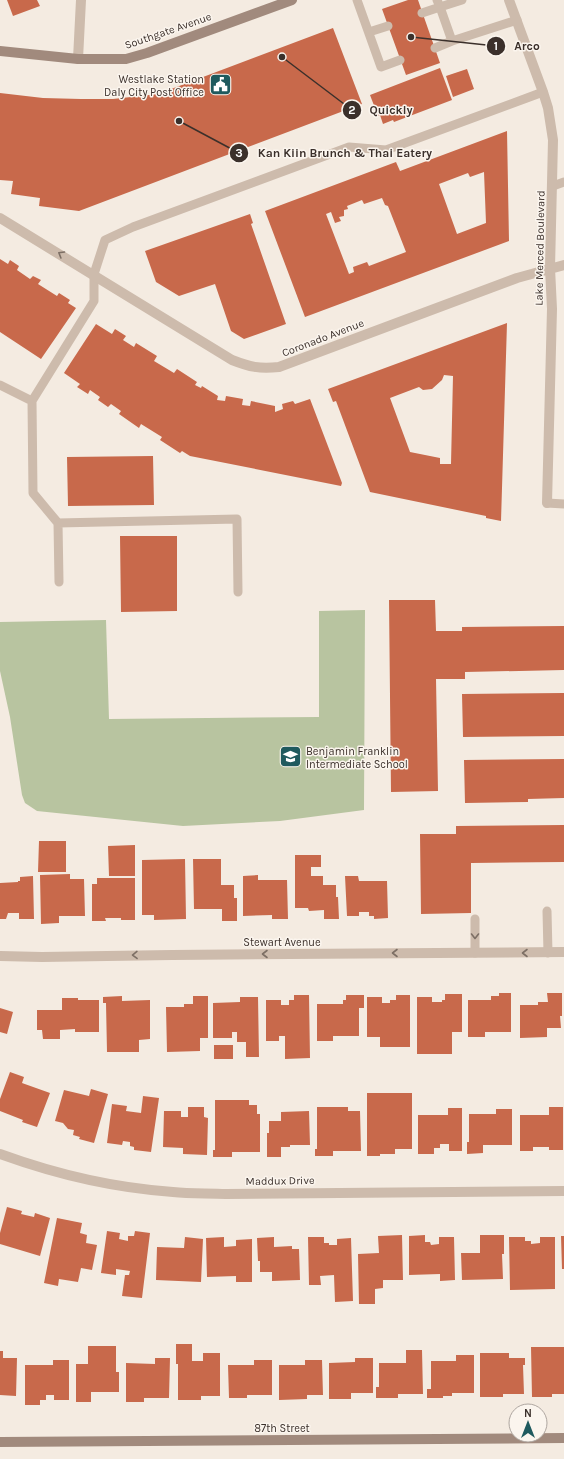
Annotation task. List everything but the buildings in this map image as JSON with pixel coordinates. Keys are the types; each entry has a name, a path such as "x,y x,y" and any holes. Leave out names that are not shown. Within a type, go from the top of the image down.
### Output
{"street":[{"path":"78,59 81,0"},
{"name":"Southgate Avenue","path":"0,51 78,59 126,59 147,53 290,0"},
{"name":"Lake Merced Boulevard","path":"509,0 544,92 553,140 550,268 552,309 547,503"},
{"name":"Coronado Avenue","path":"0,218 94,274 232,360 248,366 263,369 279,367 517,278 564,265"},
{"name":"Stewart Avenue","path":"0,956 42,957 564,952"},
{"name":"Maddux Drive","path":"0,1154 28,1164 75,1176 125,1186 173,1192 226,1194 564,1191"},
{"name":"87th Street","path":"0,1442 564,1438"}],"lane":[{"path":"357,0 381,67 400,60"},
{"path":"422,13 438,4 462,0"},
{"path":"438,4 452,41"},
{"path":"435,48 517,20"},
{"path":"369,32 388,26"},
{"path":"59,582 58,523 33,493 32,401 94,301 94,274 105,240 133,227 349,147 386,150 544,92"},
{"path":"553,186 564,182"},
{"path":"0,384 32,401"},
{"path":"547,503 564,504"},
{"path":"58,523 237,519 238,592"},
{"path":"547,911 548,953"},
{"path":"475,919 475,953"}],"green space":[{"path":"365,610 364,810 280,821 183,826 37,811 25,803 22,795 10,717 0,671 0,622 106,620 109,719 319,717 319,611"}],"place":[{"name":"Arco","path":"411,37"},
{"name":"Quickly","path":"282,57"},
{"name":"Westlake Station Daly City Post Office","path":"220,85"},
{"name":"Kan Kiin Brunch & Thai Eatery","path":"179,121"},
{"name":"Benjamin Franklin Intermediate School","path":"290,757"}]}
